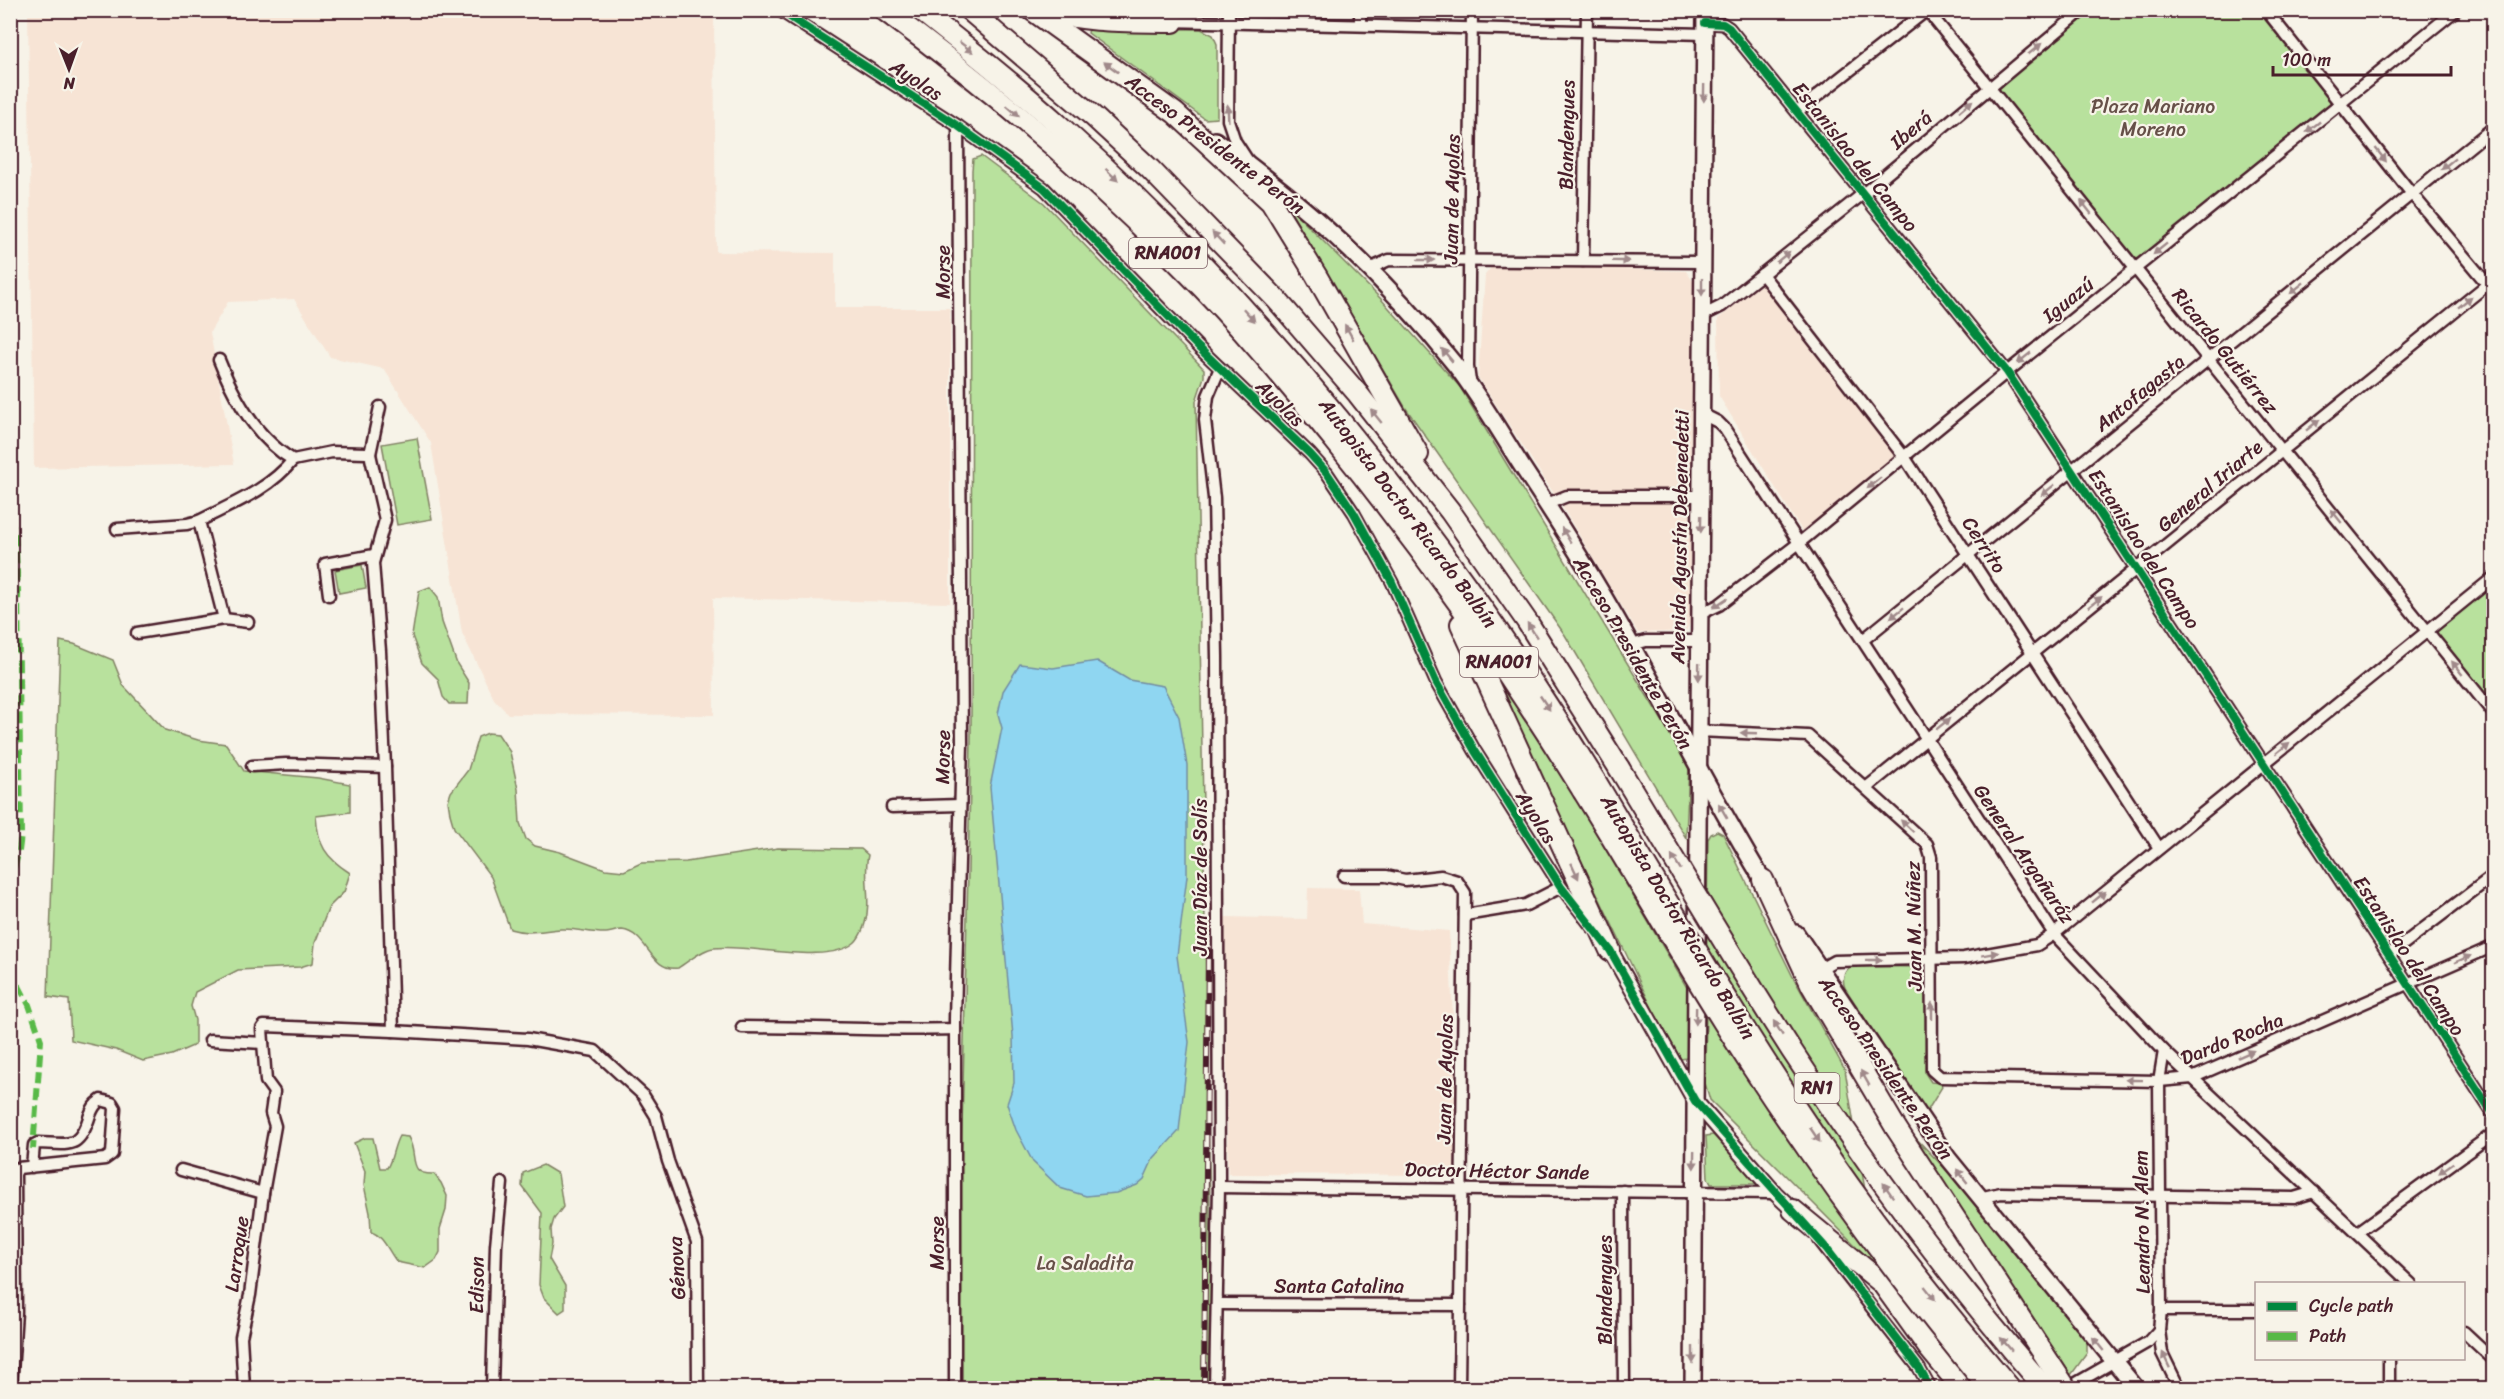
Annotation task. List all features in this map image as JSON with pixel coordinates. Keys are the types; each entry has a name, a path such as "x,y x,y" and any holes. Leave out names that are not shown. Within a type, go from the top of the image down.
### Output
{"highway":[{"name":"RNA001","path":"884,10 1018,115 1068,158 1186,270 1246,334 1308,408 1410,536 1589,787 1734,1039 1798,1136 1919,1303 1989,1389"},
{"name":"Autopista Doctor Ricardo Balbín","path":"920,10 1062,127 1204,266 1287,356 1354,437 1499,632 1589,787 1777,1079 1875,1221 1935,1299 2010,1389"},
{"name":"Autopista Doctor Ricardo Balbín","path":"969,10 1094,117 1198,217 1277,300 1358,394 1450,511 1528,623 1792,1050 1844,1127 1936,1256 2044,1389"},
{"name":"Acceso Presidente Perón","path":"1032,10 1175,113"},
{"path":"1044,10 1086,20 1173,22"},
{"path":"1175,113 1271,202 1322,285 1450,511"},
{"path":"1410,536 1470,642 1610,950"},
{"path":"1763,880 1812,986 1896,1128 2069,1387"},
{"path":"1793,1210 1882,1283 1928,1347 1962,1389"}],"main road":[{"name":"Avenida Agustín Debenedetti","path":"1693,1389 1705,23"},
{"name":"Acceso Presidente Perón","path":"1175,113 1251,166 1330,231 1369,268 1423,327 1471,388 1547,504 1632,645 1698,769 1818,970 1924,1125 1979,1198 2136,1389"}],"street":[{"name":"Ayolas","path":"779,10 958,126 974,140 1044,188 1220,368 1327,473 1354,513 1392,582 1436,682 1475,751 1561,887 1610,950"},
{"path":"1134,10 1173,22 1229,16 1360,24 1587,30 1705,23"},
{"path":"1360,10 1360,24"},
{"name":"Juan de Ayolas","path":"1471,388 1468,367 1472,10"},
{"name":"Blandengues","path":"1583,261 1587,10"},
{"path":"1798,111 1927,10"},
{"name":"Ricardo Gutiérrez","path":"1927,10 2493,714"},
{"name":"Iberá","path":"1702,316 1722,306 1864,193 2083,10"},
{"name":"Iguazú","path":"1700,614 1719,604 1799,543 2456,10"},
{"path":"2268,11 2412,194 2491,285"},
{"path":"1229,16 1228,120 1235,141 1251,166"},
{"name":"Estanislao del Campo","path":"1705,23 1723,24 1729,28 2007,372 2493,1115"},
{"name":"Morse","path":"955,1389 955,1029 960,805 961,210 958,126"},
{"name":"Antofagasta","path":"1863,640 2493,128"},
{"path":"1369,268 1389,260 1702,262"},
{"name":"Cerrito","path":"1762,274 1905,458 2159,849"},
{"name":"General Iriarte","path":"1866,788 2282,450 2491,285"},
{"path":"219,360 230,387 269,443 293,460"},
{"name":"Juan Díaz de Solís","path":"1215,1389 1219,1187 1217,656 1214,498 1205,420 1208,396 1220,368"},
{"path":"380,406 370,454 386,520 374,555 385,767 393,1031"},
{"name":"General Argañaráz","path":"1702,414 1718,422 1724,428 2054,934 2164,1052 2358,1232 2397,1278"},
{"path":"117,529 187,524 199,521 266,486 293,460 332,452 370,454"},
{"path":"1547,504 1567,495 1701,496"},
{"path":"199,521 224,619"},
{"path":"329,595 325,564 374,555"},
{"path":"1818,970 1834,961 1964,958 2037,945 2054,934 2493,577"},
{"path":"137,633 224,619 248,622"},
{"path":"1632,645 1646,641 1700,641"},
{"name":"Juan M. Núñez","path":"1698,731 1800,735 1813,741 1927,844 1931,850 1932,1070"},
{"path":"252,766 286,764 385,767"},
{"path":"892,807 960,805"},
{"path":"2389,955 2493,874"},
{"name":"Juan de Ayolas","path":"1344,876 1386,876 1405,880 1450,878 1462,885 1465,893 1459,1389"},
{"path":"1465,915 1526,905 1561,887"},
{"name":"Dardo Rocha","path":"1932,1070 1940,1077 1947,1079 2159,1081 2192,1078 2493,946"},
{"path":"1610,950 1695,1101 1774,1193 1793,1210 1912,1358 1930,1389"},
{"name":"Génova","path":"264,1043 262,1029 264,1026 528,1039 585,1047 595,1051 643,1095 656,1116 668,1161 697,1242 698,1389"},
{"path":"742,1027 890,1031 955,1029"},
{"path":"210,1040 264,1043"},
{"name":"Larroque","path":"244,1389 241,1337 250,1295 263,1193 275,1126 272,1113 274,1092 266,1081 264,1043"},
{"name":"Leandro N. Alem","path":"2164,1052 2159,1081 2162,1310 2159,1330 2162,1353 2179,1389"},
{"path":"11,1389 15,1312 15,1174 18,1168 32,1167 110,1157 115,1108 112,1103 101,1100 93,1105 84,1134 78,1139 70,1143 34,1145 32,1167"},
{"path":"2358,1232 2493,1133"},
{"path":"181,1170 263,1193"},
{"name":"Edison","path":"492,1389 496,1245 502,1183"},
{"name":"Doctor Héctor Sande","path":"1219,1187 1774,1193"},
{"name":"Blandengues","path":"1623,1191 1624,1389"},
{"path":"1979,1198 2001,1193 2294,1198 2314,1192"},
{"name":"Santa Catalina","path":"1218,1304 1460,1305"},
{"path":"2162,1310 2255,1310"},
{"path":"2069,1387 2148,1342 2159,1330"},
{"path":"2465,1334 2493,1360"},
{"path":"2388,1389 2389,1360"}],"shaded area":[{"path":"28,11 707,11 714,16 716,252 835,253 835,308 950,308 950,603 713,598 714,715 508,714 494,699 462,633 431,443 384,369 330,357 294,299 228,302 210,332 234,464 34,468"},
{"path":"1493,265 1686,271 1693,281 1690,623 1686,631 1638,633 1560,503 1478,377 1485,275"},
{"path":"1762,283 1897,455 1802,531 1719,396 1718,319"},
{"path":"1308,888 1359,889 1362,924 1449,931 1460,1175 1228,1174 1225,917 1307,919"}],"green space":[{"name":"Plaza Mariano Moreno","path":"2083,11 2266,11 2342,104 2135,269 1990,86"},
{"path":"1089,29 1201,29 1213,35 1217,44 1217,118 1205,119 1088,33"},
{"name":"La Saladita","path":"981,156 1044,203 1204,369 1204,377 1196,401 1213,1388 956,1388 971,741 972,170 973,159"},
{"path":"1287,205 1381,299 1460,387 1689,765 1686,838 1565,635 1405,407"},
{"path":"417,438 432,519 397,525 382,444"},
{"path":"362,565 366,588 339,593 335,570"},
{"path":"2493,577 2493,714 2427,631"},
{"path":"430,587 438,597 442,622 457,664 469,683 468,704 449,704 443,697 438,679 422,663 412,636 419,591"},
{"path":"60,641 74,644 113,660 123,685 165,730 198,740 226,744 244,771 318,778 350,784 350,812 316,816 324,849 334,861 350,873 344,892 329,907 315,943 313,963 300,967 238,970 195,992 191,1006 195,1020 195,1045 172,1055 143,1061 116,1050 71,1040 69,1000 48,997"},
{"path":"1483,656 1563,777 1689,991 1687,1058 1681,1059 1654,1012"},
{"path":"488,733 498,734 510,752 518,789 520,823 526,839 535,846 560,852 605,869 624,871 641,863 686,862 778,848 861,849 868,855 866,872 868,906 865,923 858,939 841,950 825,953 714,948 700,953 678,968 669,968 655,959 638,938 622,930 604,933 566,929 530,932 510,929 491,877 454,828 448,801 451,792 468,770 478,737"},
{"path":"1717,831 1723,834 1792,975 1845,1070 1878,1268 1710,1100 1705,1083 1708,839"},
{"path":"1851,966 1919,967 1925,971 1928,977 1925,1073 1931,1082 1941,1083 1942,1087 1926,1113 1845,988 1844,976"},
{"path":"1912,1134 1969,1194 2087,1339 2087,1353 2071,1375"},
{"path":"1713,1135 1759,1184 1711,1184 1708,1178 1706,1136"},
{"path":"399,1136 408,1137 416,1167 425,1173 434,1174 447,1196 446,1210 440,1229 440,1252 436,1260 425,1268 397,1262 383,1240 371,1232 370,1213 364,1185 365,1171 354,1143 365,1138 373,1138 380,1168 387,1168"},
{"path":"543,1165 558,1174 563,1207 554,1219 551,1229 552,1244 549,1259 565,1286 565,1309 559,1313 544,1298 539,1285 542,1213 522,1186 523,1173"}],"water":[{"path":"1097,661 1129,680 1163,686 1179,717 1187,765 1187,876 1177,956 1189,1042 1179,1131 1153,1159 1144,1179 1137,1185 1116,1193 1086,1196 1060,1188 1033,1162 1016,1130 1007,1104 1014,1083 1013,1036 990,787 1002,728 998,714 1003,691 1020,664 1053,668"}],"railway":[{"path":"1204,1388 1208,950"}],"marked path":[{"path":"10,516 15,535 18,591 21,835 10,882"},
{"path":"10,969 29,1005 41,1040 33,1149"}],"cycle path":[{"path":"779,10 958,126 1044,188 1199,348 1327,473 1354,513 1392,582 1436,682 1475,751 1561,887 1610,950 1695,1101 1826,1248 1919,1368 1930,1388"},
{"path":"1705,23 1723,24 1729,28 2007,372 2494,1115"}]}
